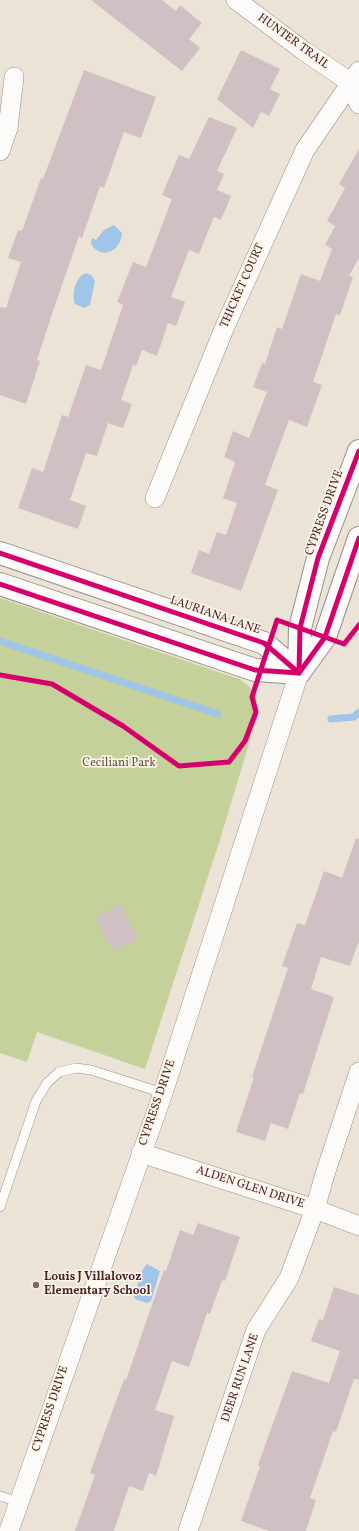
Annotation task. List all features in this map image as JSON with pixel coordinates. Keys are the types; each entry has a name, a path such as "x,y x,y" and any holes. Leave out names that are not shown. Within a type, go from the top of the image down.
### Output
{"street":[{"name":"HUNTER TRAIL","path":"236,0 304,51 356,79"},
{"path":"0,150 8,128 14,77"},
{"path":"356,79 359,104"},
{"name":"THICKET COURT","path":"155,498 226,324 305,150 356,79"},
{"name":"CYPRESS DRIVE","path":"9,1531 163,1093 299,673 300,628 316,565 359,451"},
{"name":"CYPRESS DRIVE","path":"299,673 325,637 359,538"},
{"name":"LAURIANA LANE","path":"0,553 264,643 299,673"},
{"path":"0,584 255,670 299,673"},
{"name":"DEER RUN LANE","path":"188,1531 256,1330 289,1278 315,1209 359,1072"},
{"name":"ALDEN GLEN DRIVE","path":"141,1153 315,1209 359,1226"}],"lane":[{"path":"0,1207 36,1101 46,1083 58,1072 76,1068 91,1070 163,1093"},
{"path":"0,1496 19,1502"}],"green space":[{"name":"Ceciliani Park","path":"0,598 239,679 251,689 256,698 258,714 219,843 145,1069 37,1032 27,1062 0,1053"}],"water":[{"path":"114,225 122,233 121,239 115,249 105,253 95,249 91,244 92,238 96,240 104,230"},
{"path":"86,273 91,275 95,281 90,305 84,308 75,304 74,291 77,282 82,275"},
{"path":"147,1264 160,1271 151,1301 147,1303 135,1299 134,1296 143,1269"}],"building":[{"path":"91,0 162,0 176,11 180,5 202,23 189,39 200,48 182,71"},
{"path":"241,50 280,69 270,89 280,94 269,116 261,112 253,128 217,99"},
{"path":"84,70 156,97 141,138 124,132 104,188 100,186 82,238 79,236 54,308 37,360 40,361 26,404 0,395 0,307 6,308 21,262 8,258 18,230 22,231 41,178 43,179"},
{"path":"209,117 237,128 217,171 224,174 217,190 231,196 221,220 214,217 199,254 189,250 171,297 185,302 176,326 168,323 157,356 142,350 136,366 133,365 121,400 132,404 123,428 108,423 97,456 86,453 70,500 86,506 78,529 18,508 32,468 43,472 62,415 68,417 86,365 101,370 123,305 117,302 133,262 146,267 172,199 162,195 179,155 189,159"},
{"path":"359,149 359,258 349,276 353,277 340,315 336,314 313,382 322,385 307,427 289,420 265,485 278,490 241,591 191,573 199,550 209,554 217,532 226,535 237,503 223,498 235,462 224,457 233,431 249,438 267,392 253,387 262,363 265,364 277,327 282,329 301,274 320,281 332,249 325,245 335,226 327,221 345,188 339,184"},
{"path":"356,838 359,839 359,941 350,966 321,957 311,989 334,997 303,1094 300,1093 288,1129 271,1123 265,1141 236,1132 254,1077 252,1077 288,968 282,966 297,923 305,925 324,871 342,878"},
{"path":"120,904 138,938 113,951 95,918"},
{"path":"198,1223 240,1237 225,1281 222,1280 210,1314 207,1313 189,1367 172,1361 155,1410 174,1416 156,1476 149,1473 143,1491 129,1486 114,1531 75,1531 95,1475 90,1473 124,1379 126,1380 164,1270 166,1271 180,1230 193,1235"},
{"path":"334,1287 359,1295 359,1380 354,1379 336,1432 333,1431 310,1498 316,1500 306,1531 269,1531 241,1521 260,1466 258,1465 292,1371 329,1383 340,1351 311,1341 319,1319 323,1320"}],"waterway":[{"path":"0,641 218,714"},
{"path":"331,719 354,717 359,712"}],"cycle path":[{"path":"299,673 300,628 318,558 359,451"},
{"path":"299,673 325,637 359,538"},
{"path":"0,553 264,643 299,673"},
{"path":"0,584 255,670 299,673"},
{"path":"0,675 52,684 123,726 179,766 229,762 245,741 256,712 252,697 277,620 344,644 359,625"}],"place":[{"name":"Louis J Villalovoz Elementary School","path":"36,1285"}]}
